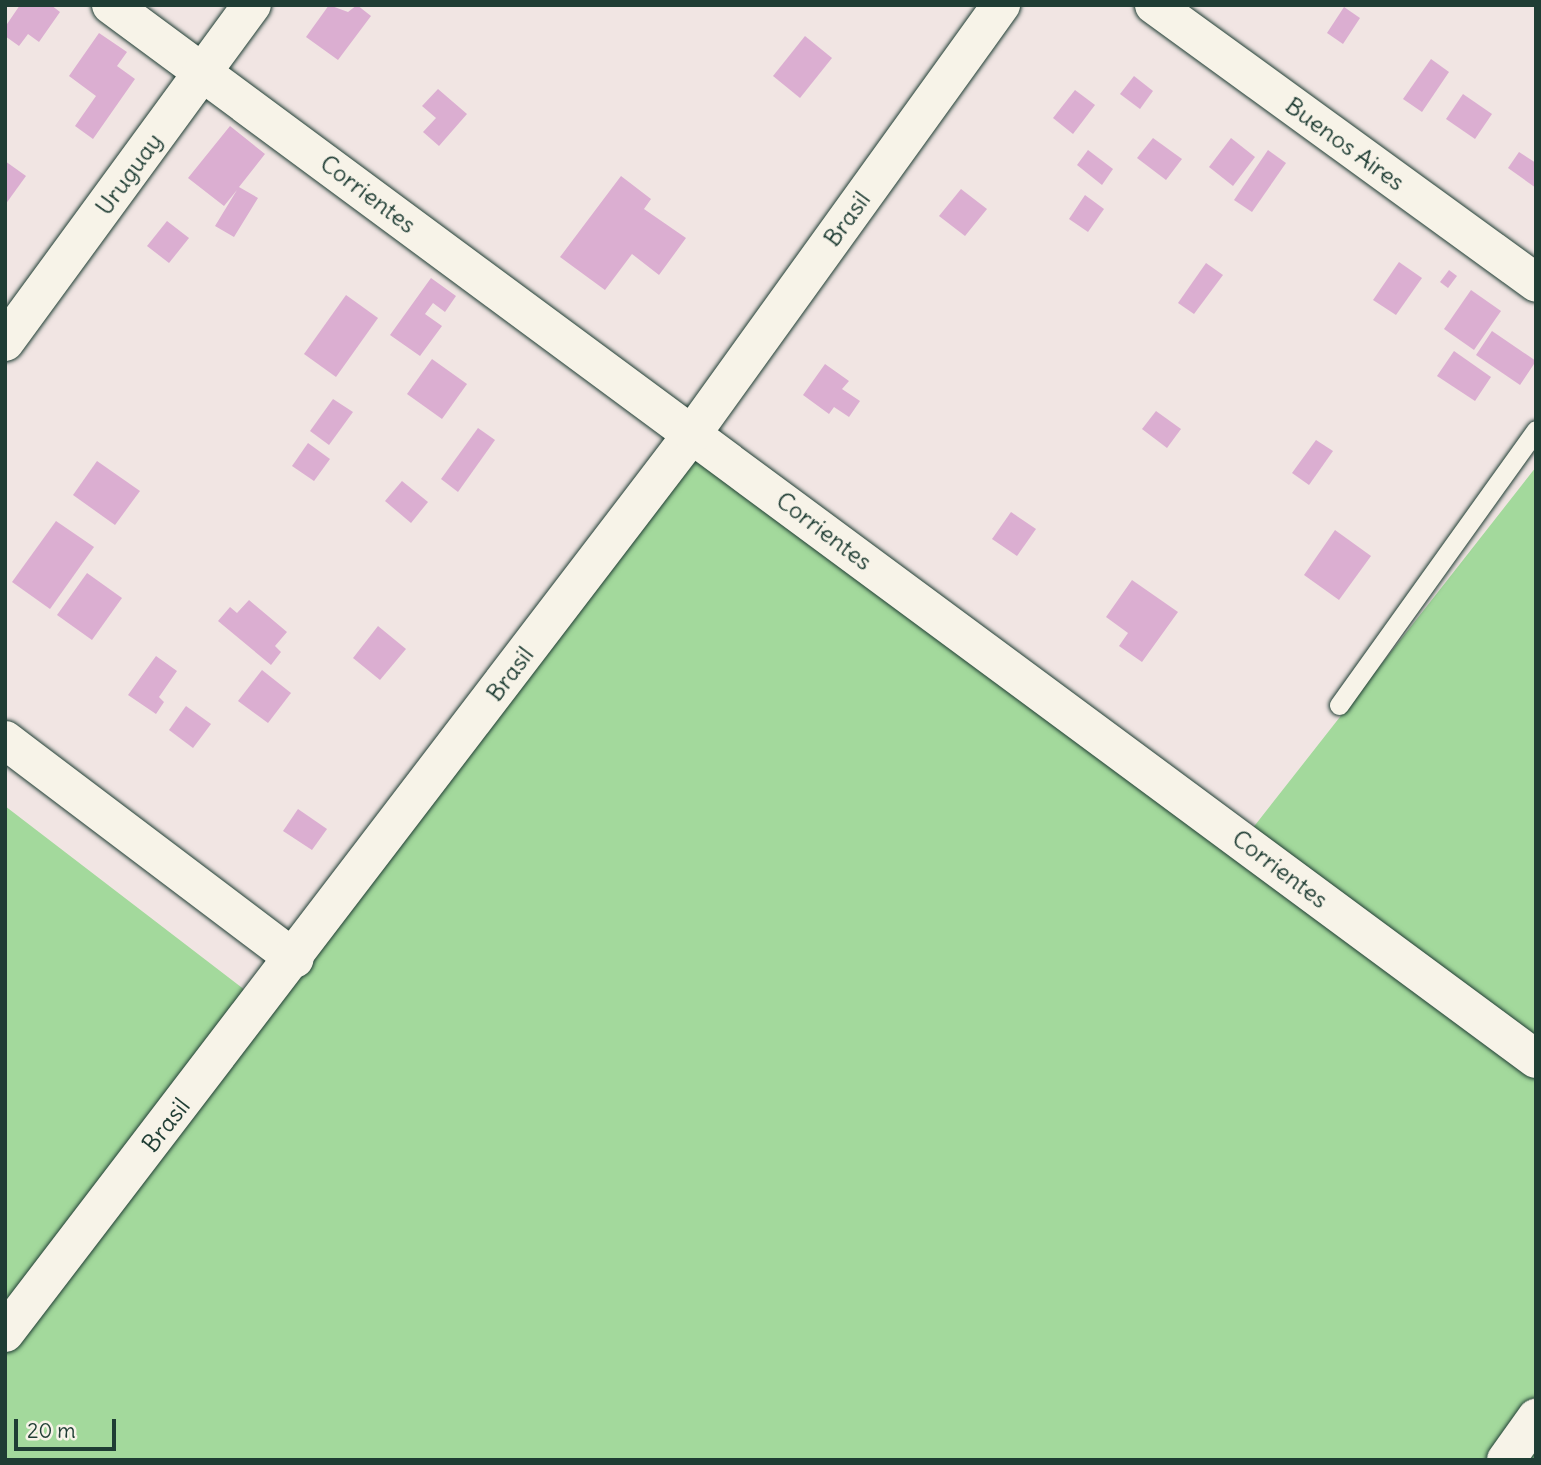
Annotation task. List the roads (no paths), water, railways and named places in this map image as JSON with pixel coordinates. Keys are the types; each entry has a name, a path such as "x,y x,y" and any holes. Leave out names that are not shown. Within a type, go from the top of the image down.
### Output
{"street":[{"name":"Corrientes","path":"111,5 1536,1059"},
{"name":"Uruguay","path":"5,342 252,5"},
{"name":"Brasil","path":"5,1333 295,959 692,434 1001,5"},
{"name":"Buenos Aires","path":"1154,5 1536,282"},
{"path":"5,740 295,959"},
{"path":"1506,1460 1536,1418"}],"lane":[{"path":"1339,705 1536,430"}]}
